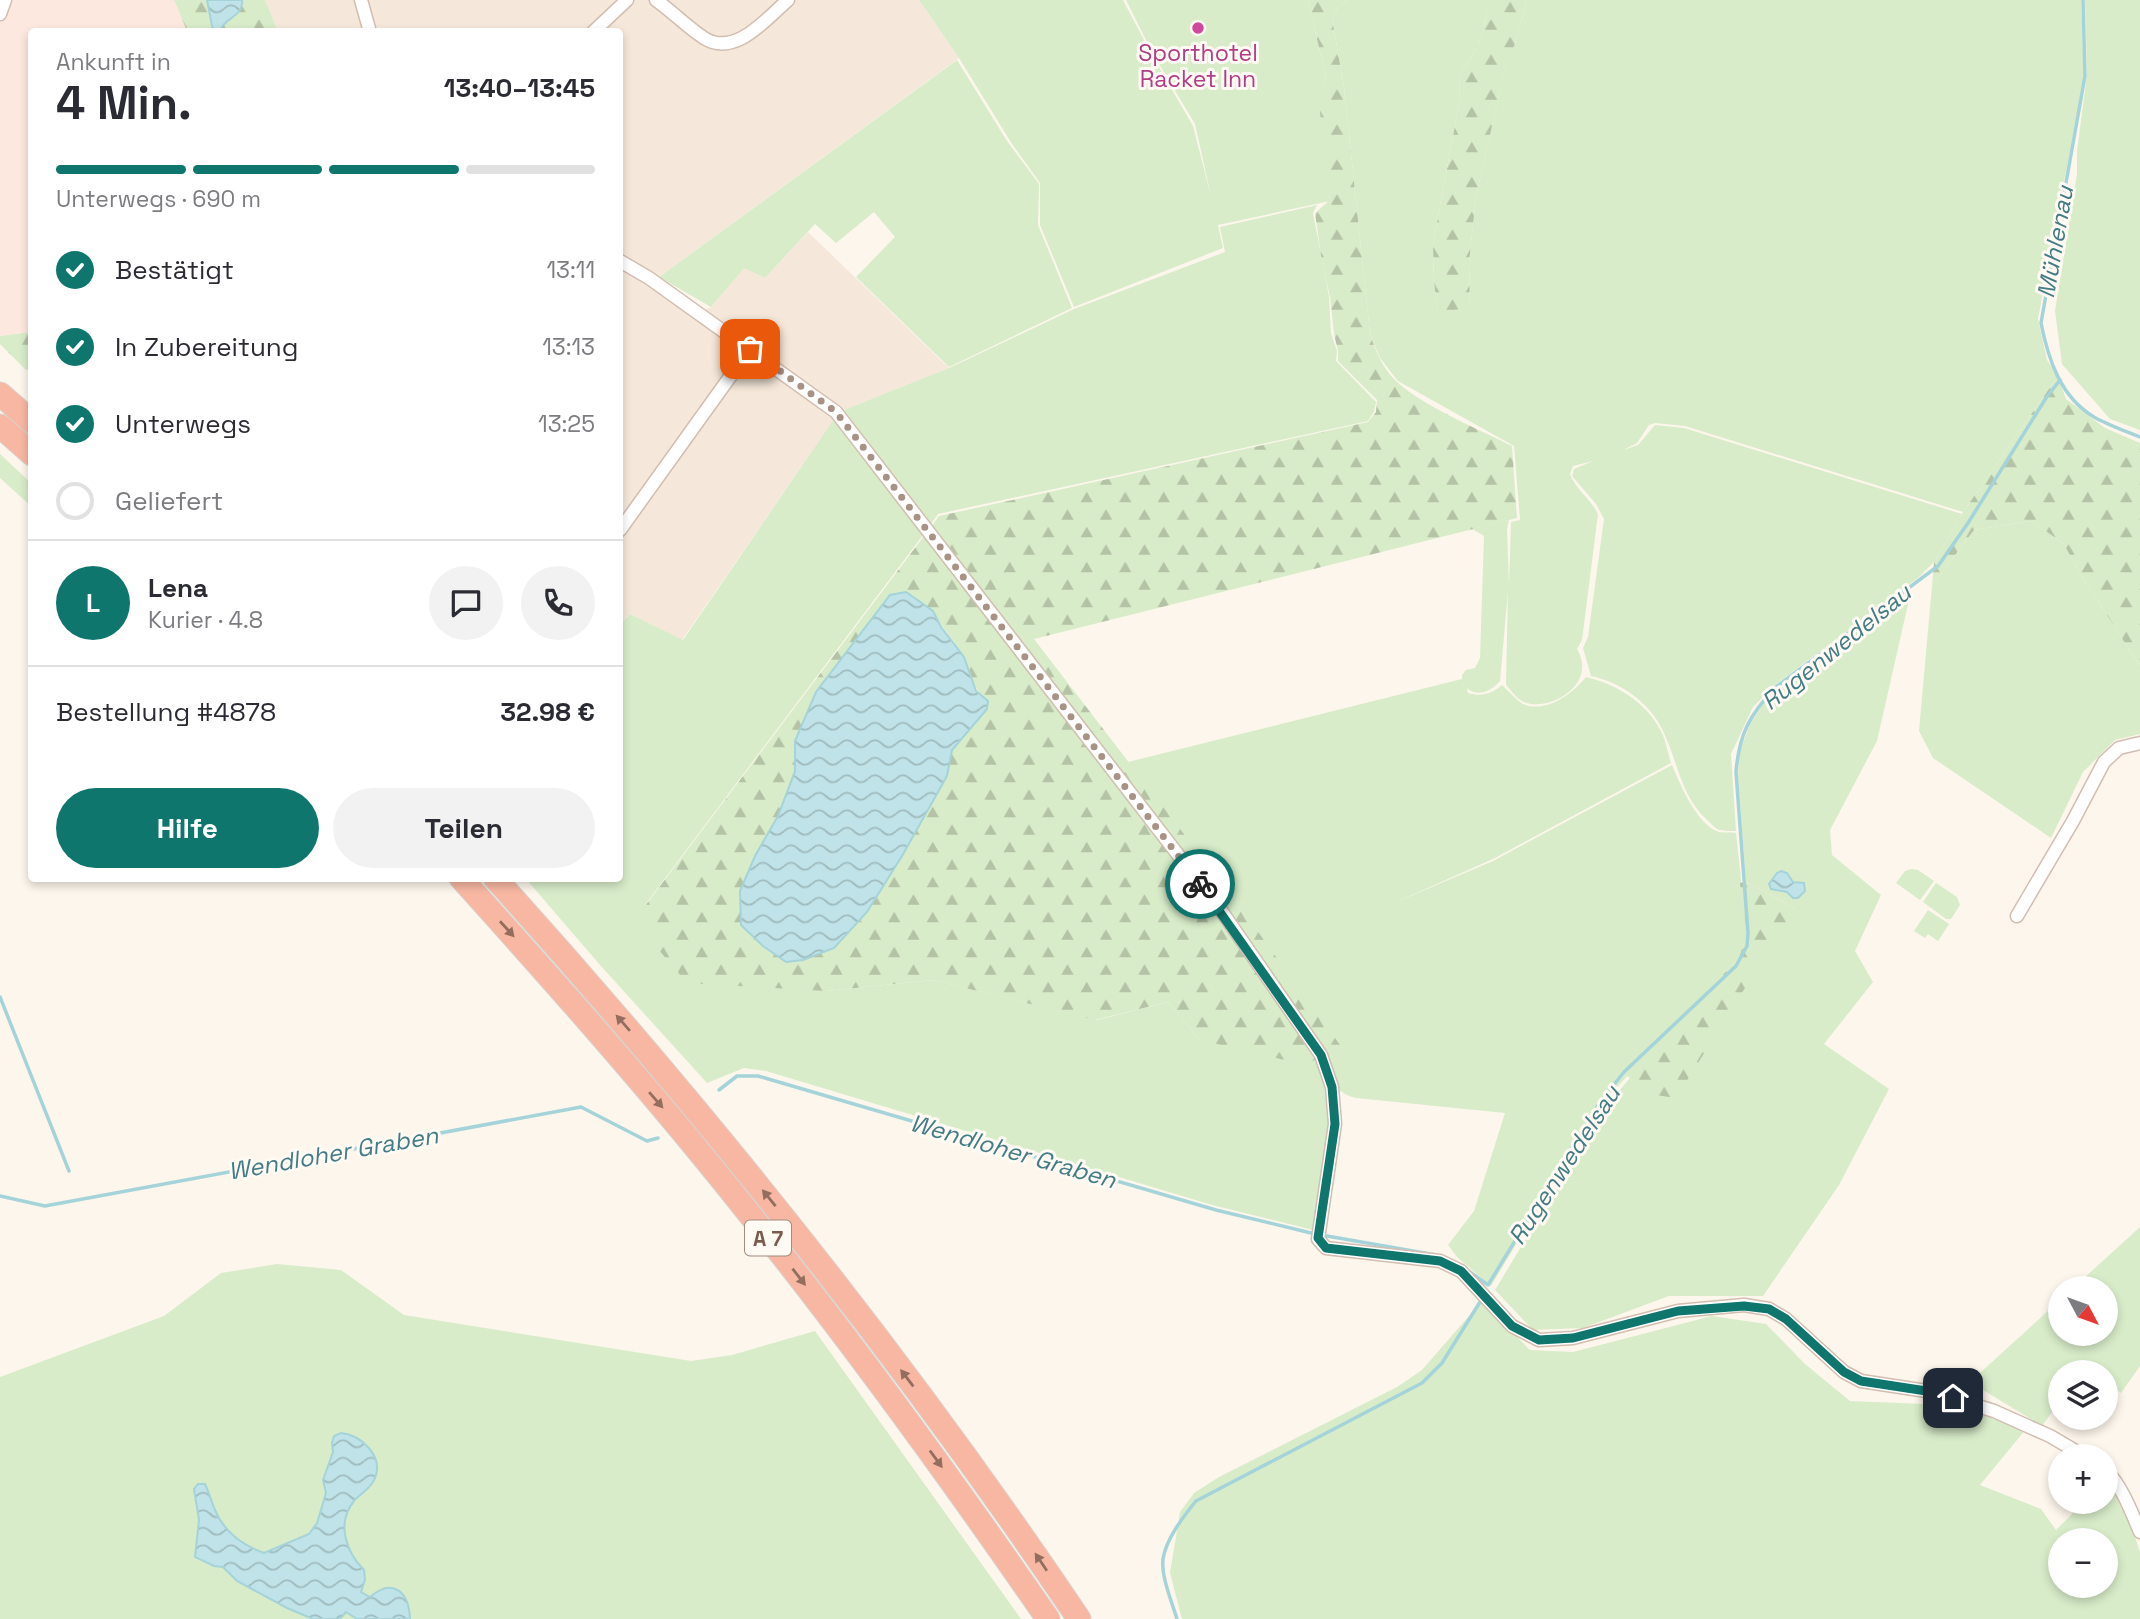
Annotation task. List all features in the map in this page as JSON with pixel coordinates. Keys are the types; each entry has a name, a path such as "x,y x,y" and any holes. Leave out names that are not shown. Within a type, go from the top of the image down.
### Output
{"highway":[{"path":"0,394 28,418"},
{"path":"0,426 28,450"},
{"name":"A 7","path":"465,882 539,965 747,1210 879,1381 1048,1619"},
{"name":"A 7","path":"499,882 693,1104 825,1268 967,1458 1079,1619"}],"street":[{"path":"0,14 5,0"},
{"path":"361,0 369,28"},
{"path":"597,28 627,0"},
{"path":"656,0 706,40 722,43 737,41 747,36 788,0"},
{"path":"623,263 649,278 836,412 1220,909 1321,1055 1332,1087 1335,1124 1318,1238 1326,1248 1440,1261 1461,1271 1512,1326 1539,1340 1573,1338 1678,1311 1744,1306 1769,1309 1786,1319 1844,1372 1861,1381 1933,1392 1994,1411 2064,1444"},
{"path":"623,526 750,349"},
{"path":"2017,916 2104,762 2119,748 2135,742 2140,743"},
{"path":"2118,1486 2130,1506 2140,1532"}],"shaded area":[{"path":"0,0 174,0 186,28 28,28 28,332 0,336"},
{"path":"265,0 919,0 959,58 659,277 650,277 700,313 711,307 744,267 765,278 808,232 949,368 839,412 682,640 630,614 623,622 623,28 277,28"}],"green space":[{"path":"174,0 207,0 212,28 186,28"},
{"path":"242,0 265,0 277,28 221,28 243,5"},
{"path":"919,0 1123,0 1152,55 1193,126 1211,196 1195,124 1153,54 1126,0 1308,0 1326,78 1322,91 1330,201 1218,225 1223,248 1074,307 1040,225 1040,183"},
{"path":"1308,0 1348,0 1339,6 1332,18 1344,87 1370,334 1387,371 1407,390 1451,416 1512,446 1517,518 1034,639 1240,907 1340,1045 1306,1065 1200,1040 1168,1002 1095,1020 933,980 826,991 687,983 652,942 645,906 939,516 1368,422 1376,412 1377,400 1338,361 1330,297 1322,262 1315,213 1330,200 1320,112 1326,78","holes":["933,611 964,657 975,686 987,701 987,709 952,750 947,776 755,856 778,816 795,771"]},
{"path":"1348,0 1488,0 1488,10 1478,46 1459,76 1460,98 1433,244 1438,311 1470,307 1469,263 1476,197 1506,63 1515,44 1527,0 2081,0 2084,76 2038,319 2047,360 2058,376 1963,512 1685,426 1655,423 1649,425 1637,443 1623,450 1638,445 1655,425 1684,428 1962,514 1934,562 1919,577 1775,685 1753,707 1731,754 1736,831 1718,829 1698,810 1685,789 1662,729 1650,710 1623,688 1591,676 1583,648 1588,637 1604,519 1596,504 1572,476 1574,469 1593,461 1573,466 1570,474 1598,514 1582,640 1577,649 1582,662 1581,675 1567,694 1556,700 1544,704 1522,701 1506,685 1508,591 1500,681 1493,688 1480,693 1467,688 1468,693 1486,694 1502,685 1523,704 1541,706 1550,704 1567,695 1586,677 1597,680 1629,696 1647,711 1661,731 1671,763 1493,859 1394,903 1493,861 1672,765 1690,803 1703,821 1719,832 1736,833 1747,934 1739,958 1600,1105 1491,1286 1458,1258 1448,1245 1474,1211 1505,1113 1356,1098 1342,1092 1334,1082 1324,1054 1339,1045 1128,762 1462,679 1466,670 1475,668 1480,658 1484,536 1472,529 1509,520 1509,584 1511,522 1520,520 1514,446 1398,381 1380,358 1370,334 1344,87 1332,18 1339,6"},
{"path":"1488,0 1527,0 1515,44 1506,64 1476,197 1469,263 1470,308 1438,312 1433,244 1460,98 1459,76 1478,46 1488,10"},
{"path":"2085,0 2140,0 2140,430 2110,419 2062,364 2055,311 2077,174 2077,151 2087,75"},
{"path":"957,60 1007,141 1039,184 1038,225 1072,308 949,367 856,277 895,237 874,212 836,243 815,224 765,278 744,268 711,307 659,277"},
{"path":"1317,205 1313,213 1329,296 1336,361 1376,402 1368,421 938,514 928,528 839,412 949,368 1074,309 1225,252 1220,227"},
{"path":"28,332 28,370 0,344 0,336"},
{"path":"2058,376 2066,399 2105,428 2140,443 2140,666 2063,543 2031,521 1974,530 1932,586 1934,562 1963,512"},
{"path":"836,416 926,531 645,905 826,991 933,980 1097,1020 1168,1002 1200,1040 1318,1058 1330,1088 1332,1125 1317,1231 1212,1205 766,1071 744,1068 707,1083 529,882 623,882 623,622 630,614 683,640"},
{"path":"0,454 28,480 28,503 0,478"},
{"path":"2031,521 2063,543 2140,666 2140,734 2115,740 2083,772 2051,838 1933,758 1919,731 1932,586 1974,530"},
{"path":"1911,591 1877,741 1830,830 1832,855 1881,895 1855,951 1873,982 1824,1044 1889,1089 1839,1185 1763,1296 1669,1296 1583,1328 1533,1330 1495,1290 1606,1106 1630,1078 1642,1093 1795,908 1746,882 1738,777 1739,753 1750,724 1765,701 1794,677"},
{"path":"1918,870 1934,881 1920,900 1896,883 1905,871"},
{"path":"1746,882 1795,908 1676,1098 1642,1093 1627,1075 1739,958 1747,934 1740,883"},
{"path":"1936,883 1957,897 1960,905 1951,919 1946,919 1923,902"},
{"path":"1928,910 1949,924 1938,941 1928,934 1925,938 1914,931"},
{"path":"2140,1227 2140,1366 2121,1393 2118,1391 2118,1360 2048,1360 2048,1418 2042,1426 1970,1382 2048,1311 2048,1346 2118,1346 2118,1276 2086,1276"},
{"path":"277,1264 341,1270 404,1315 691,1361 732,1355 815,1331 1021,1619 0,1619 0,1377 164,1316 221,1273"},
{"path":"1482,1301 1530,1350 1573,1352 1712,1316 1766,1324 1805,1364 1850,1401 1949,1405 2026,1429 1980,1485 2041,1509 2055,1528 2048,1528 2048,1598 2118,1598 2118,1528 2058,1528 2072,1514 2118,1514 2118,1501 2131,1525 2140,1552 2140,1619 1182,1619 1170,1573 1180,1512 1194,1493 1219,1477 1397,1387 1422,1370"}],"water":[{"path":"207,0 242,0 237,14 221,28 212,28"},
{"path":"906,592 933,611 941,627 964,657 976,691 988,701 987,709 952,750 947,776 867,912 834,948 803,960 786,962 763,946 741,925 740,891 755,856 778,816 795,771 795,741 816,692 890,595"},
{"path":"1781,871 1787,873 1793,882 1804,883 1805,891 1798,898 1793,898 1787,892 1771,889 1769,884"},
{"path":"341,1433 363,1442 376,1462 377,1470 373,1482 354,1501 345,1519 348,1546 364,1570 365,1580 361,1592 370,1597 386,1588 398,1590 407,1601 410,1619 357,1619 346,1612 340,1619 313,1619 237,1581 223,1567 195,1557 199,1520 194,1489 198,1484 205,1484 219,1518 229,1531 256,1550 264,1553 309,1534 317,1523 326,1493 323,1480 333,1452 334,1436"}],"waterway":[{"name":"Mühlenau","path":"2083,0 2085,76 2041,323 2057,376 2072,399 2094,417 2140,437"},
{"name":"Rugenwedelsau","path":"1470,1272 1488,1285 1600,1102 1624,1072 1736,966 1747,946 1736,772 1743,736 1759,706 1776,687 1938,566 2060,380"},
{"path":"0,997 69,1171"},
{"name":"Wendloher Graben","path":"719,1090 737,1076 758,1076 1216,1210 1311,1233"},
{"name":"Wendloher Graben","path":"0,1196 45,1206 581,1107 647,1141 658,1138"},
{"name":"Wendloher Graben","path":"1327,1236 1436,1255"},
{"name":"Rugenwedelsau","path":"1177,1619 1165,1581 1163,1559 1171,1536 1196,1501 1422,1383 1442,1363 1480,1302"}],"way so far":[{"path":"750,349 836,412 1200,884"}],"place":[{"name":"Sporthotel Racket Inn","path":"1198,28"}],"route":[{"path":"1200,884 1321,1055 1332,1087 1335,1124 1318,1238 1326,1248 1440,1261 1461,1271 1512,1326 1539,1340 1573,1338 1678,1311 1744,1306 1769,1309 1786,1319 1844,1372 1861,1381 1933,1392 1953,1398"}]}
